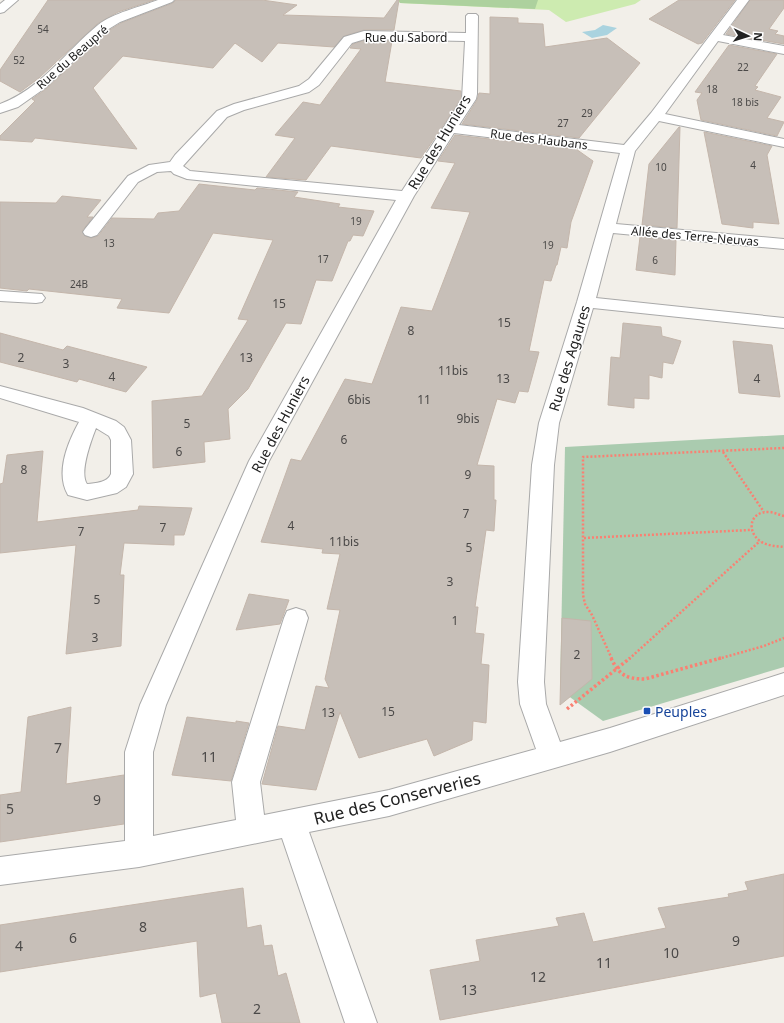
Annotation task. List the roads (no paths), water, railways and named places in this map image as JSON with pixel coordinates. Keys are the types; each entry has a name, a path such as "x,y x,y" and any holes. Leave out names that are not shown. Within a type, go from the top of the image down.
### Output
{"street":[{"path":"0,10 12,0"},
{"name":"Rue du Beaupré","path":"0,109 18,102 36,89 103,27 116,20 168,0"},
{"name":"Rue des Agaures","path":"552,756 533,704 531,682 542,465 549,423 586,302 628,150 656,116 743,0"},
{"name":"Rue des Huniers","path":"139,853 139,752 153,705 258,461 406,196 470,94 472,16"},
{"name":"Rue du Sabord","path":"175,166 180,158 222,114 240,107 304,89 314,82 348,40 364,35 471,37"},
{"path":"716,37 784,50"},
{"path":"656,116 784,144"},
{"name":"Rue des Haubans","path":"450,128 628,150"},
{"path":"91,232 134,179 154,168 175,166 187,175 406,196"},
{"name":"Allée des Terre-Neuvas","path":"607,228 784,244"},
{"path":"0,296 36,298"},
{"path":"586,302 784,323"},
{"path":"0,392 76,413 91,419"},
{"path":"251,831 246,782 296,618"},
{"name":"Rue des Conserveries","path":"0,871 139,853 292,824 389,803 650,728 784,684"},
{"path":"292,824 361,1023"}],"water":[{"path":"603,25 617,28 607,35 592,38 582,32 595,30"}],"place":[{"name":"Peuples","path":"647,711"}]}
